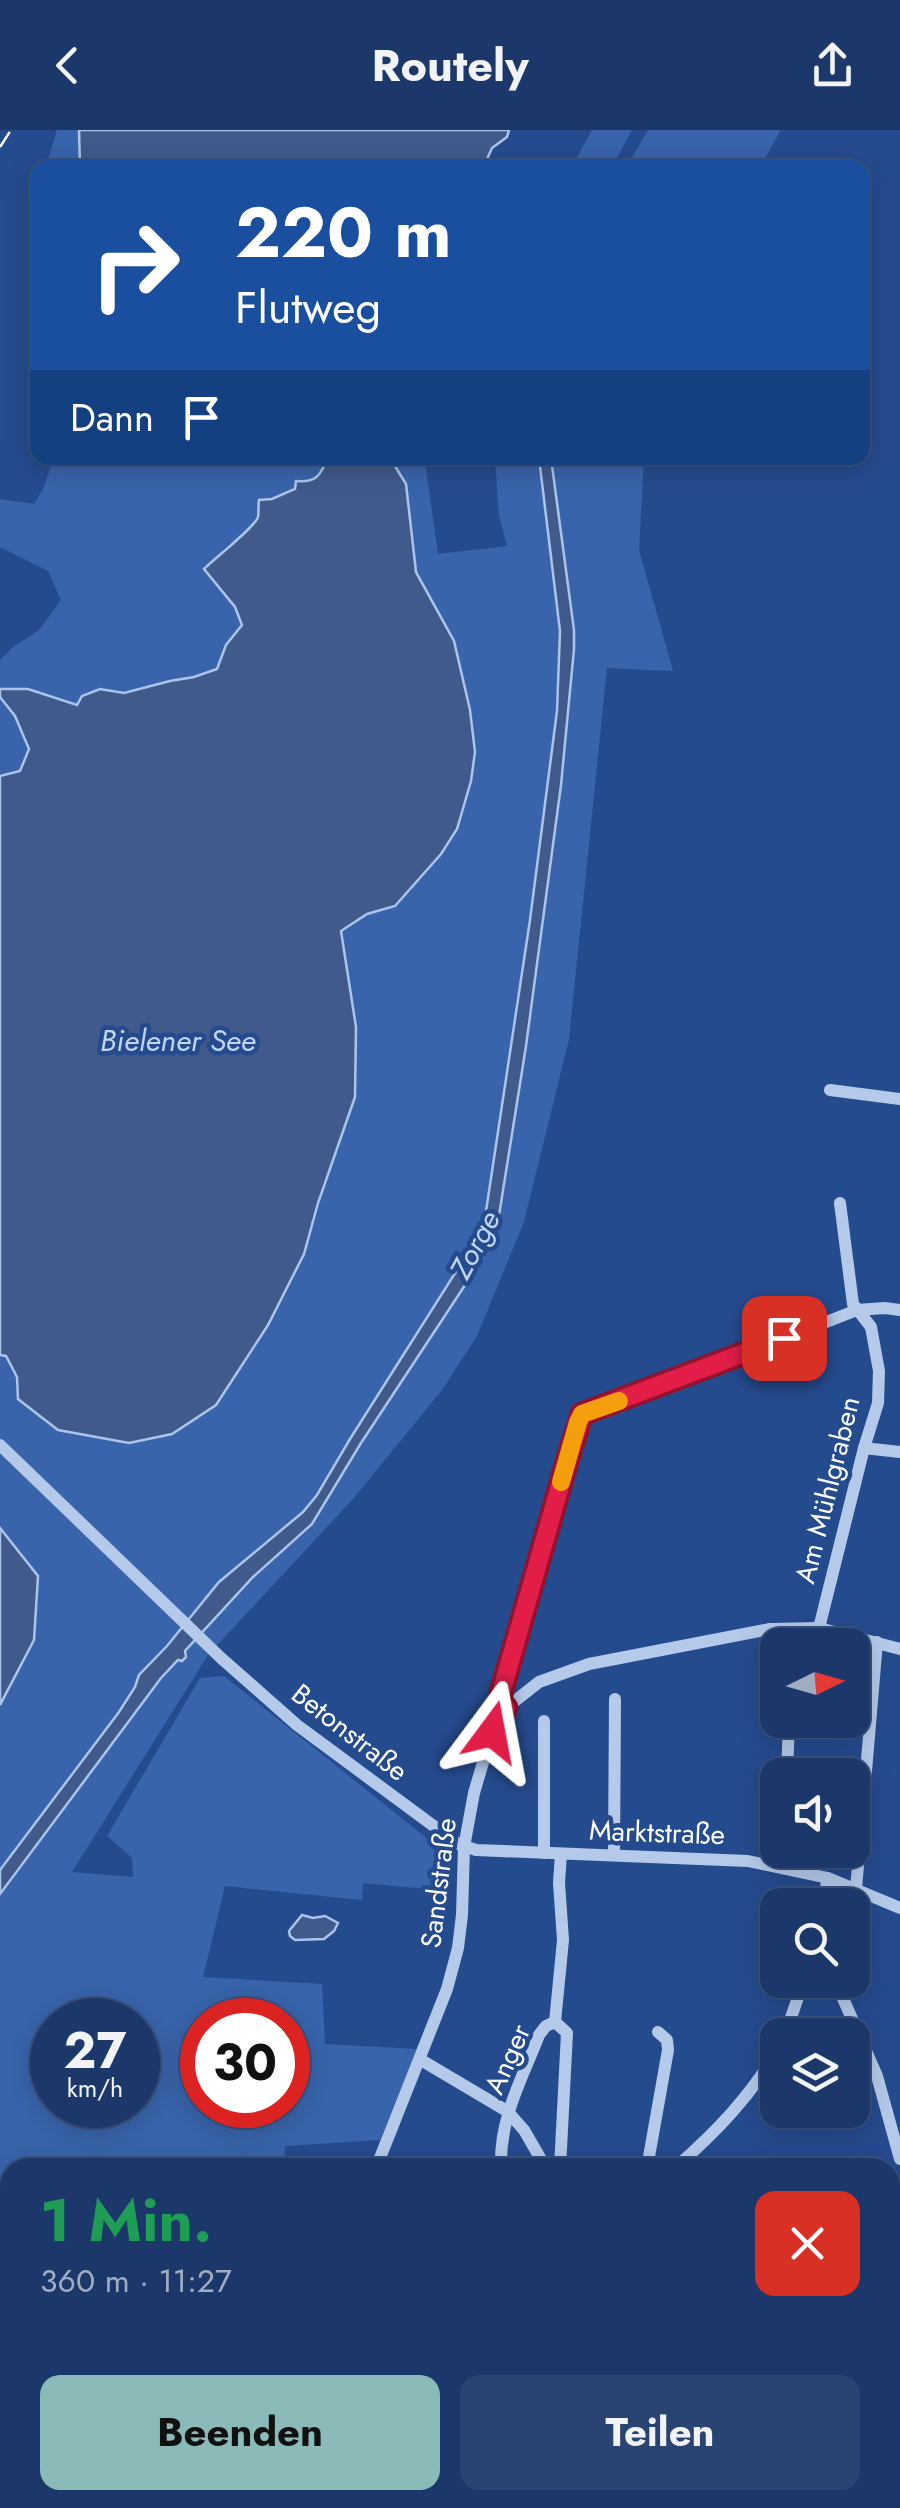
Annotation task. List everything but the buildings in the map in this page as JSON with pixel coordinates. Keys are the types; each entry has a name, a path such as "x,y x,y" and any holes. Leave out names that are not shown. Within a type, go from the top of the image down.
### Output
{"street":[{"path":"830,1090 900,1099"},
{"name":"Am Mühlgraben","path":"819,1628 878,1403 879,1371 871,1327 857,1310 852,1295 840,1203"},
{"path":"760,1630 588,1664 540,1682 506,1708 501,1702 582,1414 857,1310 900,1310"},
{"name":"Betonstraße","path":"0,1446 297,1725 464,1847"},
{"path":"864,1448 900,1452"},
{"path":"870,1640 900,1649"},
{"path":"856,1888 877,1642"},
{"path":"614,1698 614,1854"},
{"name":"Sandstraße","path":"380,2158 447,1989 462,1915 464,1847 492,1732 506,1708"},
{"path":"544,1721 544,1853"},
{"name":"Marktstraße","path":"464,1847 760,1863"},
{"name":"Anger","path":"555,2022 563,1940 561,1854"},
{"name":"Marktstraße","path":"788,1868 853,1888"},
{"path":"826,1888 828,1878"},
{"name":"Marktstraße","path":"870,1895 900,1908"},
{"path":"842,1998 877,2076 900,2158"},
{"name":"Anger","path":"540,2158 507,2111 539,2035 555,2022"},
{"name":"Anger","path":"555,2022 568,2033 561,2158"},
{"path":"649,2158 668,2050 667,2040 658,2032"},
{"path":"421,2060 507,2111 502,2158"},
{"path":"687,2158 713,2135 760,2077"}],"shaded area":[{"path":"57,130 79,130 80,160 48,160"},
{"path":"592,130 632,130 616,160 575,160"},
{"path":"648,130 781,130 764,160 631,160"},
{"path":"52,465 325,465 317,477 297,481 296,489 258,506 258,519 223,549 242,625 226,645 217,669 124,693 100,689 77,705 28,689 0,689 0,660 39,630 61,600 48,571 0,547 0,499 34,504"},
{"path":"394,465 426,465 438,554 507,546 499,516 495,465 540,465 560,631 557,711 485,1218 471,1248 317,1495 303,1512 219,1582 139,1675 119,1712 0,1870 0,1705 34,1640 38,1576 0,1528 0,1355 5,1356 17,1377 18,1399 103,1437 129,1443 216,1405 268,1325 304,1254 356,1027 341,931 367,914 395,906 441,854 457,829 471,781 475,752 470,710 454,641 416,572 406,484"},
{"path":"552,465 644,465 639,550 673,671 607,668 569,1039 524,1222 477,1336 442,1390 353,1499 208,1655 72,1872 133,1877 132,1858 107,1836 200,1678 224,1676 444,1852 449,1891 363,1883 362,1900 225,1886 203,1977 322,1984 325,2044 417,2049 380,2140 285,2146 284,2158 0,2158 0,1894 161,1678 253,1577 312,1524 488,1248 504,1194 561,785 574,630"},
{"path":"0,697 15,716 29,749 20,771 0,776"}],"water":[{"path":"79,130 509,130 487,160 80,160"},
{"name":"Bielener See","path":"324,465 394,465 406,484 416,572 454,641 470,710 475,752 471,781 457,829 441,854 395,906 367,914 341,931 356,1027 355,1097 304,1254 268,1325 216,1405 172,1434 129,1443 58,1430 18,1399 17,1377 6,1356 0,1355 0,776 20,771 29,749 15,716 0,697 0,689 28,689 77,705 82,696 100,689 124,693 217,669 226,645 242,625 235,607 204,569 255,522 259,500 295,489 296,481 313,479"},
{"name":"Zorge","path":"540,465 552,465 574,649 561,785 526,1046 498,1222 488,1248 312,1524 253,1577 185,1651 186,1657 161,1678 0,1894 0,1870 119,1712 139,1675 219,1582 303,1512 317,1495 471,1248 485,1218 557,711 560,631"},
{"path":"0,1528 38,1576 34,1640 0,1705"},
{"path":"302,1915 325,1916 338,1923 324,1939 295,1940 289,1931"}],"railway":[{"path":"0,147 11,130"}],"slow traffic":[{"path":"561,1482 582,1414 619,1401"}],"route":[{"path":"492,1732 506,1708 501,1693 582,1414 784,1338"}]}
